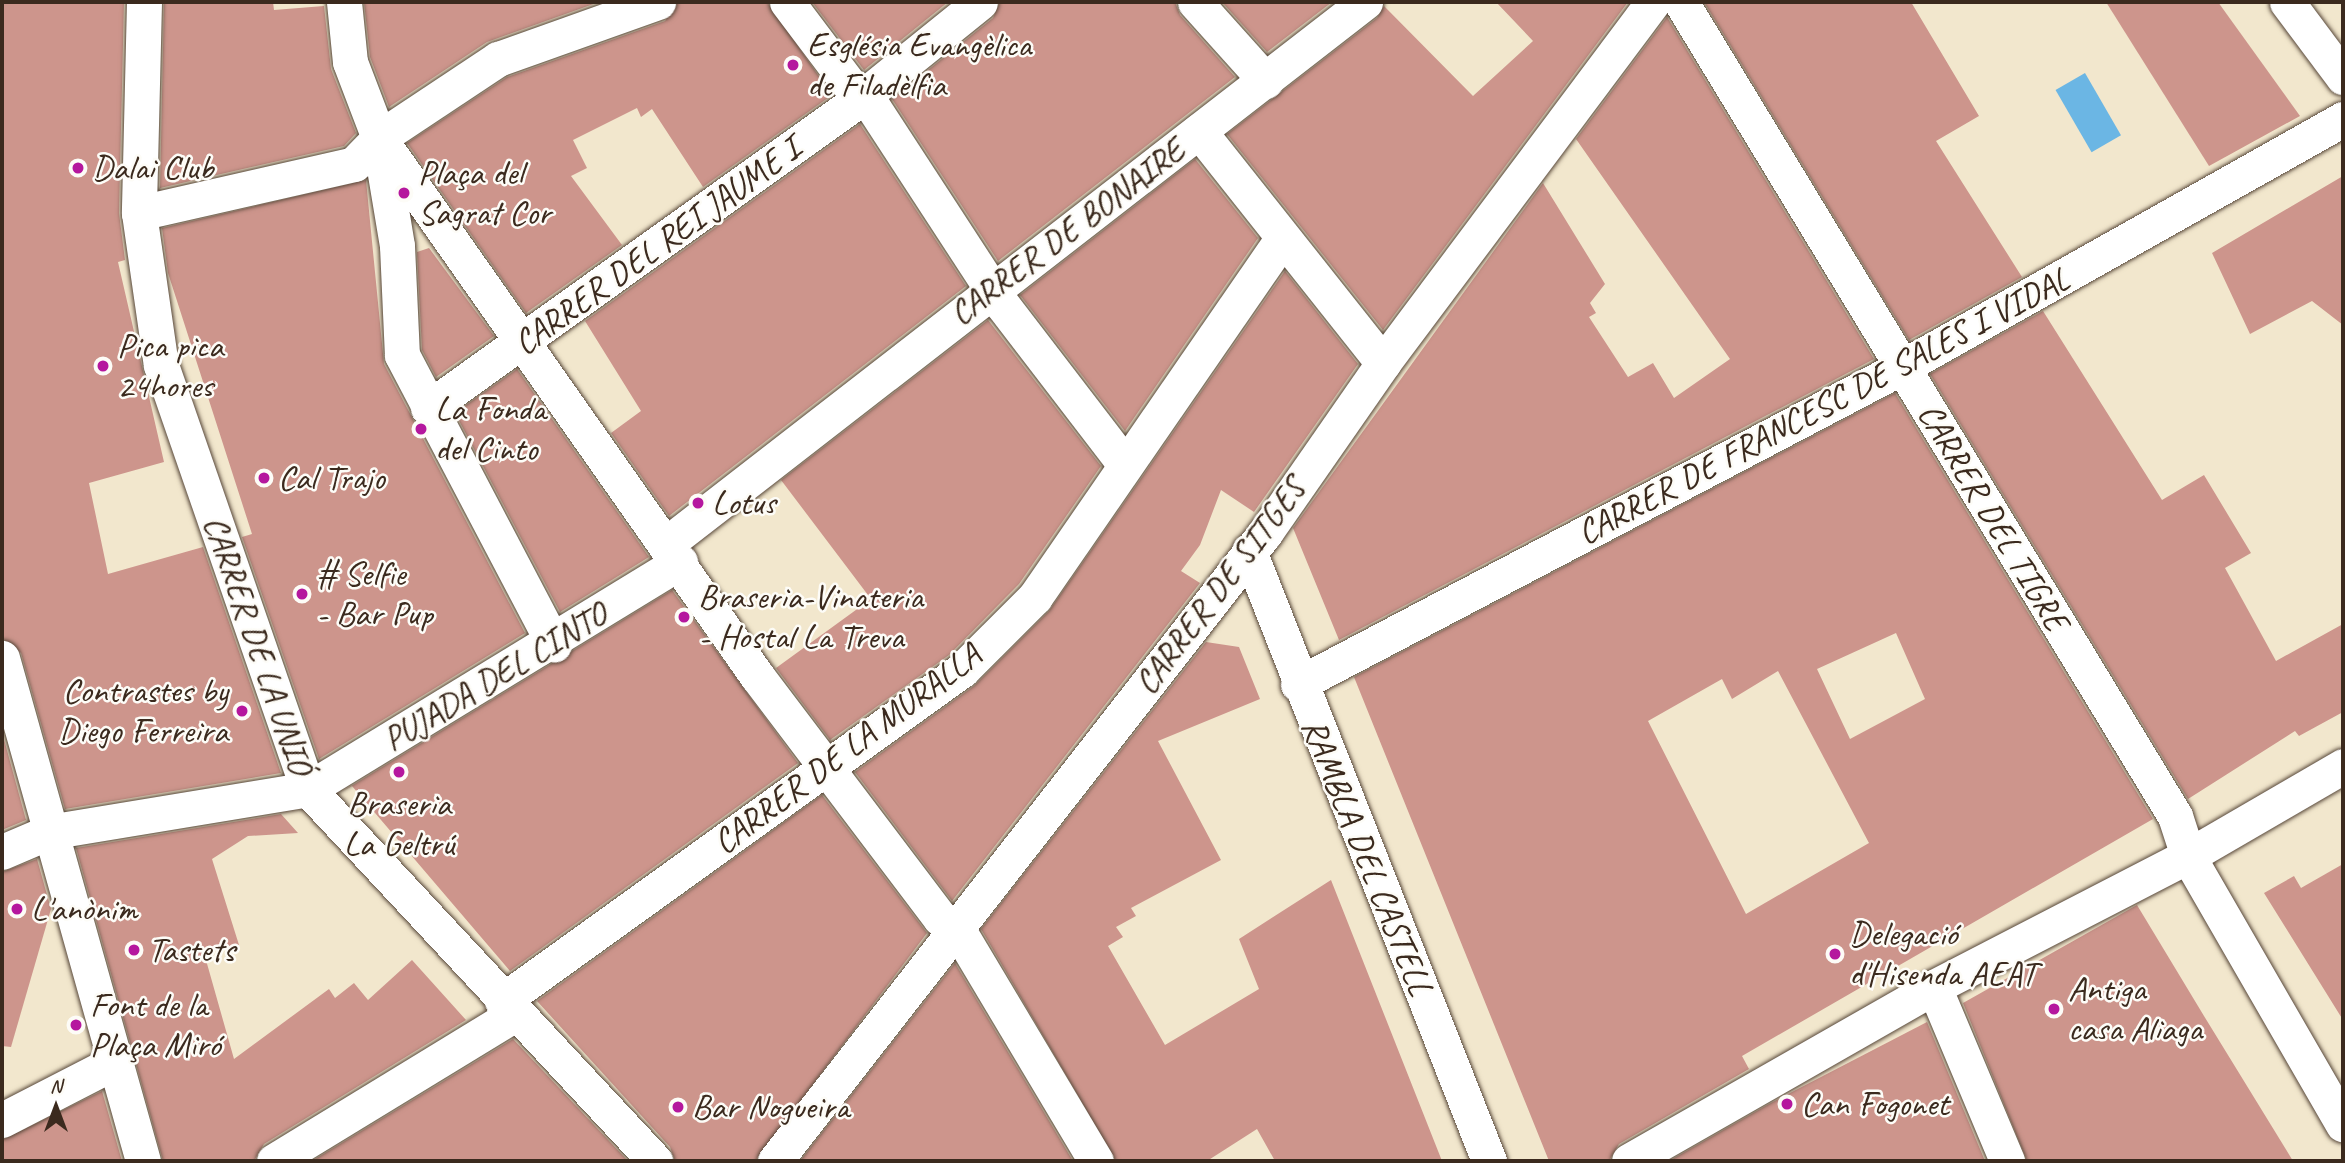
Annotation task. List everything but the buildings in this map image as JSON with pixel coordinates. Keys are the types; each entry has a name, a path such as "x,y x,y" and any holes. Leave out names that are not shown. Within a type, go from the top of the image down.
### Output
{"street":[{"name":"CARRER DE LA UNIÓ","path":"144,2 139,213 161,365 308,789 509,1008 655,1161"},
{"path":"344,2 350,62 380,138 397,246 402,355 554,644"},
{"path":"139,213 355,164 380,138 498,59 657,2"},
{"path":"787,2 860,99 873,107 995,285 1001,303 1123,462"},
{"name":"CARRER DEL REI JAUME I","path":"428,408 525,342 860,99 980,2"},
{"path":"1195,2 1266,81"},
{"name":"CARRER DE BONAIRE","path":"673,553 770,465 995,285 1266,81 1365,2"},
{"name":"CARRER DE SITGES","path":"775,1161 1249,551 1382,363 1653,2"},
{"name":"CARRER DEL TIGRE","path":"1681,2 2175,816 2188,856 2343,1125"},
{"path":"2287,2 2343,77"},
{"name":"CARRER DE FRANCESC DE SALES I VIDAL","path":"1298,684 1902,367 2343,118"},
{"path":"1199,131 1382,363"},
{"path":"380,138 455,238 757,677 940,918 957,928 1096,1161"},
{"name":"CARRER DE LA MURALLA","path":"274,1161 509,1008 825,766 962,670 1035,597 1123,462 1283,238"},
{"name":"RAMBLA DEL CASTELL","path":"1249,551 1298,684 1489,1161"},
{"name":"PUJADA DEL CINTO","path":"308,789 554,644 673,553"},
{"path":"2,658 143,1161"},
{"path":"1629,1161 1934,987 2188,856 2343,766"},
{"path":"2,852 308,789"},
{"path":"1934,987 2007,1161"},
{"path":"2,1120 120,1073"}],"water":[{"path":"2085,73 2121,135 2092,152 2056,90"}],"place":[{"name":"Església Evangèlica de Filadèlfia","path":"793,65"},
{"name":"Dalai Club","path":"78,168"},
{"name":"Plaça del Sagrat Cor","path":"404,193"},
{"name":"Pica pica 24hores","path":"103,366"},
{"name":"La Fonda del Cinto","path":"421,429"},
{"name":"Cal Trajo","path":"264,478"},
{"name":"Lotus","path":"698,503"},
{"name":"# Selfie - Bar Pup","path":"302,594"},
{"name":"Braseria-Vinateria - Hostal La Treva","path":"684,617"},
{"name":"Contrastes by Diego Ferreira","path":"242,711"},
{"name":"Braseria La Geltrú","path":"399,772"},
{"name":"L'anònim","path":"17,909"},
{"name":"Tastets","path":"134,950"},
{"name":"Delegació d'Hisenda AEAT","path":"1835,954"},
{"name":"Antiga casa Aliaga","path":"2054,1009"},
{"name":"Font de la Plaça Miró","path":"76,1025"},
{"name":"Can Fogonet","path":"1787,1104"},
{"name":"Bar Nogueira","path":"678,1107"}]}
